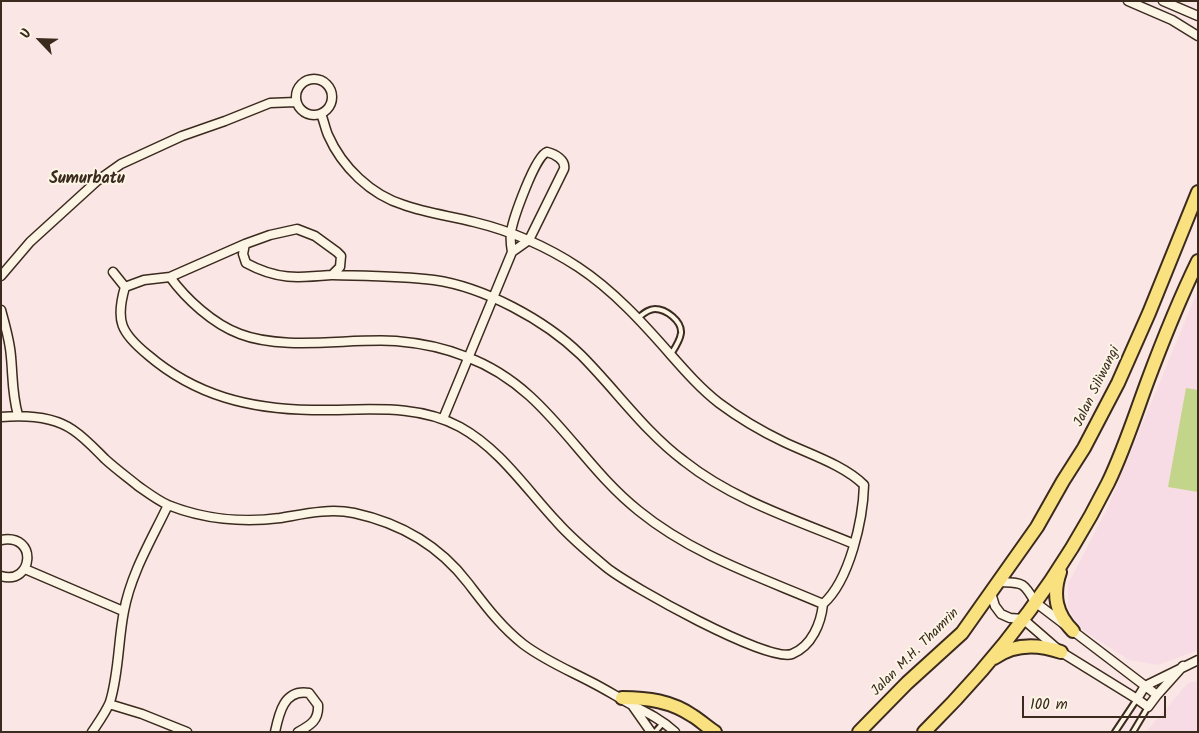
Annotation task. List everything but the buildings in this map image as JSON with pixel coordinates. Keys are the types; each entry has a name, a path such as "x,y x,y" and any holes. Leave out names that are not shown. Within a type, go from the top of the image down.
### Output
{"main road":[{"name":"Jalan Siliwangi","path":"1000,582 1037,527 1084,448 1114,391 1149,313 1198,192"},
{"path":"924,732 984,667 1063,563 1108,482 1127,439 1149,378 1187,284 1198,261"},
{"path":"1063,563 1056,583 1056,604 1065,624 1073,631"},
{"path":"991,593 1000,582"},
{"name":"Jalan M.H. Thamrin","path":"859,732 907,683 962,633 991,593"},
{"path":"984,667 996,656 1012,648 1028,645 1045,646 1060,652"},
{"path":"627,701 658,700 692,715 715,732"}],"street":[{"path":"1128,1 1172,20 1198,36"},
{"path":"1163,1 1198,16"},
{"path":"1183,27 1190,12"},
{"path":"311,78 322,80 329,87 332,97 329,107 321,114 316,115 306,114 296,102 296,91 302,82 311,78"},
{"path":"1,276 30,242 97,181 121,164 182,136 270,103 296,102"},
{"path":"125,287 120,306 120,319 133,342 165,369 209,392 230,400 261,407 312,410 412,411 444,418 480,440 506,464 558,524 606,568 622,579 676,610 736,638 778,654 792,654 807,644 822,618 823,604 832,596 840,582 854,544 863,506 864,485 857,478 783,442 742,419 701,388 638,318 598,280 550,250 511,232 405,206 371,189 353,172 340,155 328,135 321,114"},
{"path":"444,418 512,252 511,232 532,171 545,152 552,154 564,163 564,169 528,240 512,252"},
{"path":"125,287 144,280 170,277 245,244 291,230 302,230 315,236 337,252 340,256 340,267 332,276"},
{"path":"245,244 242,254 246,262 277,276 294,278 332,276 436,280 492,298 542,324 560,338 580,355 654,435 683,461 705,477 743,498 854,544"},
{"path":"113,272 125,287"},
{"path":"170,277 187,298 239,334 282,342 395,341 419,344 468,357 491,367 510,379 546,410 587,459 623,497 662,527 704,554 823,604"},
{"path":"1,310 10,348 13,397 18,416"},
{"path":"1,417 18,416 58,422 72,429 127,478 154,498 168,505 211,517 247,521 329,511 351,512 392,524 430,544 467,582 500,623 522,644 544,658 650,713 675,732"},
{"path":"92,732 109,704 119,651 123,611 129,589 168,505"},
{"path":"1,540 14,539 24,546 28,557 25,569 16,576 1,576"},
{"path":"25,569 123,611"},
{"path":"1000,582 1018,582 1026,587 1035,602 1157,694"},
{"path":"991,593 995,606 1001,614 1010,618 1022,619 1060,652 1148,707 1157,694 1183,666"},
{"path":"1137,699 1145,686 1198,660"},
{"path":"275,732 279,712 290,696 298,692 309,693 318,705 317,717 298,732"},
{"path":"627,701 652,732"},
{"path":"109,704 142,714 187,732"}],"lane":[{"path":"638,318 647,311 655,309 665,311 676,320 682,331 679,342 671,355"},
{"path":"1115,732 1137,699"},
{"path":"1133,732 1148,707"},
{"path":"656,732 664,722"}],"shaded area":[{"path":"1198,290 1198,650 1158,665 1129,660 1084,631 1068,609 1068,584 1107,509"},
{"path":"1198,681 1198,732 1146,732 1188,683"}],"green space":[{"path":"1186,388 1198,390 1198,492 1168,487"}],"district":[{"name":"Sumurbatu","path":"87,180"}]}
